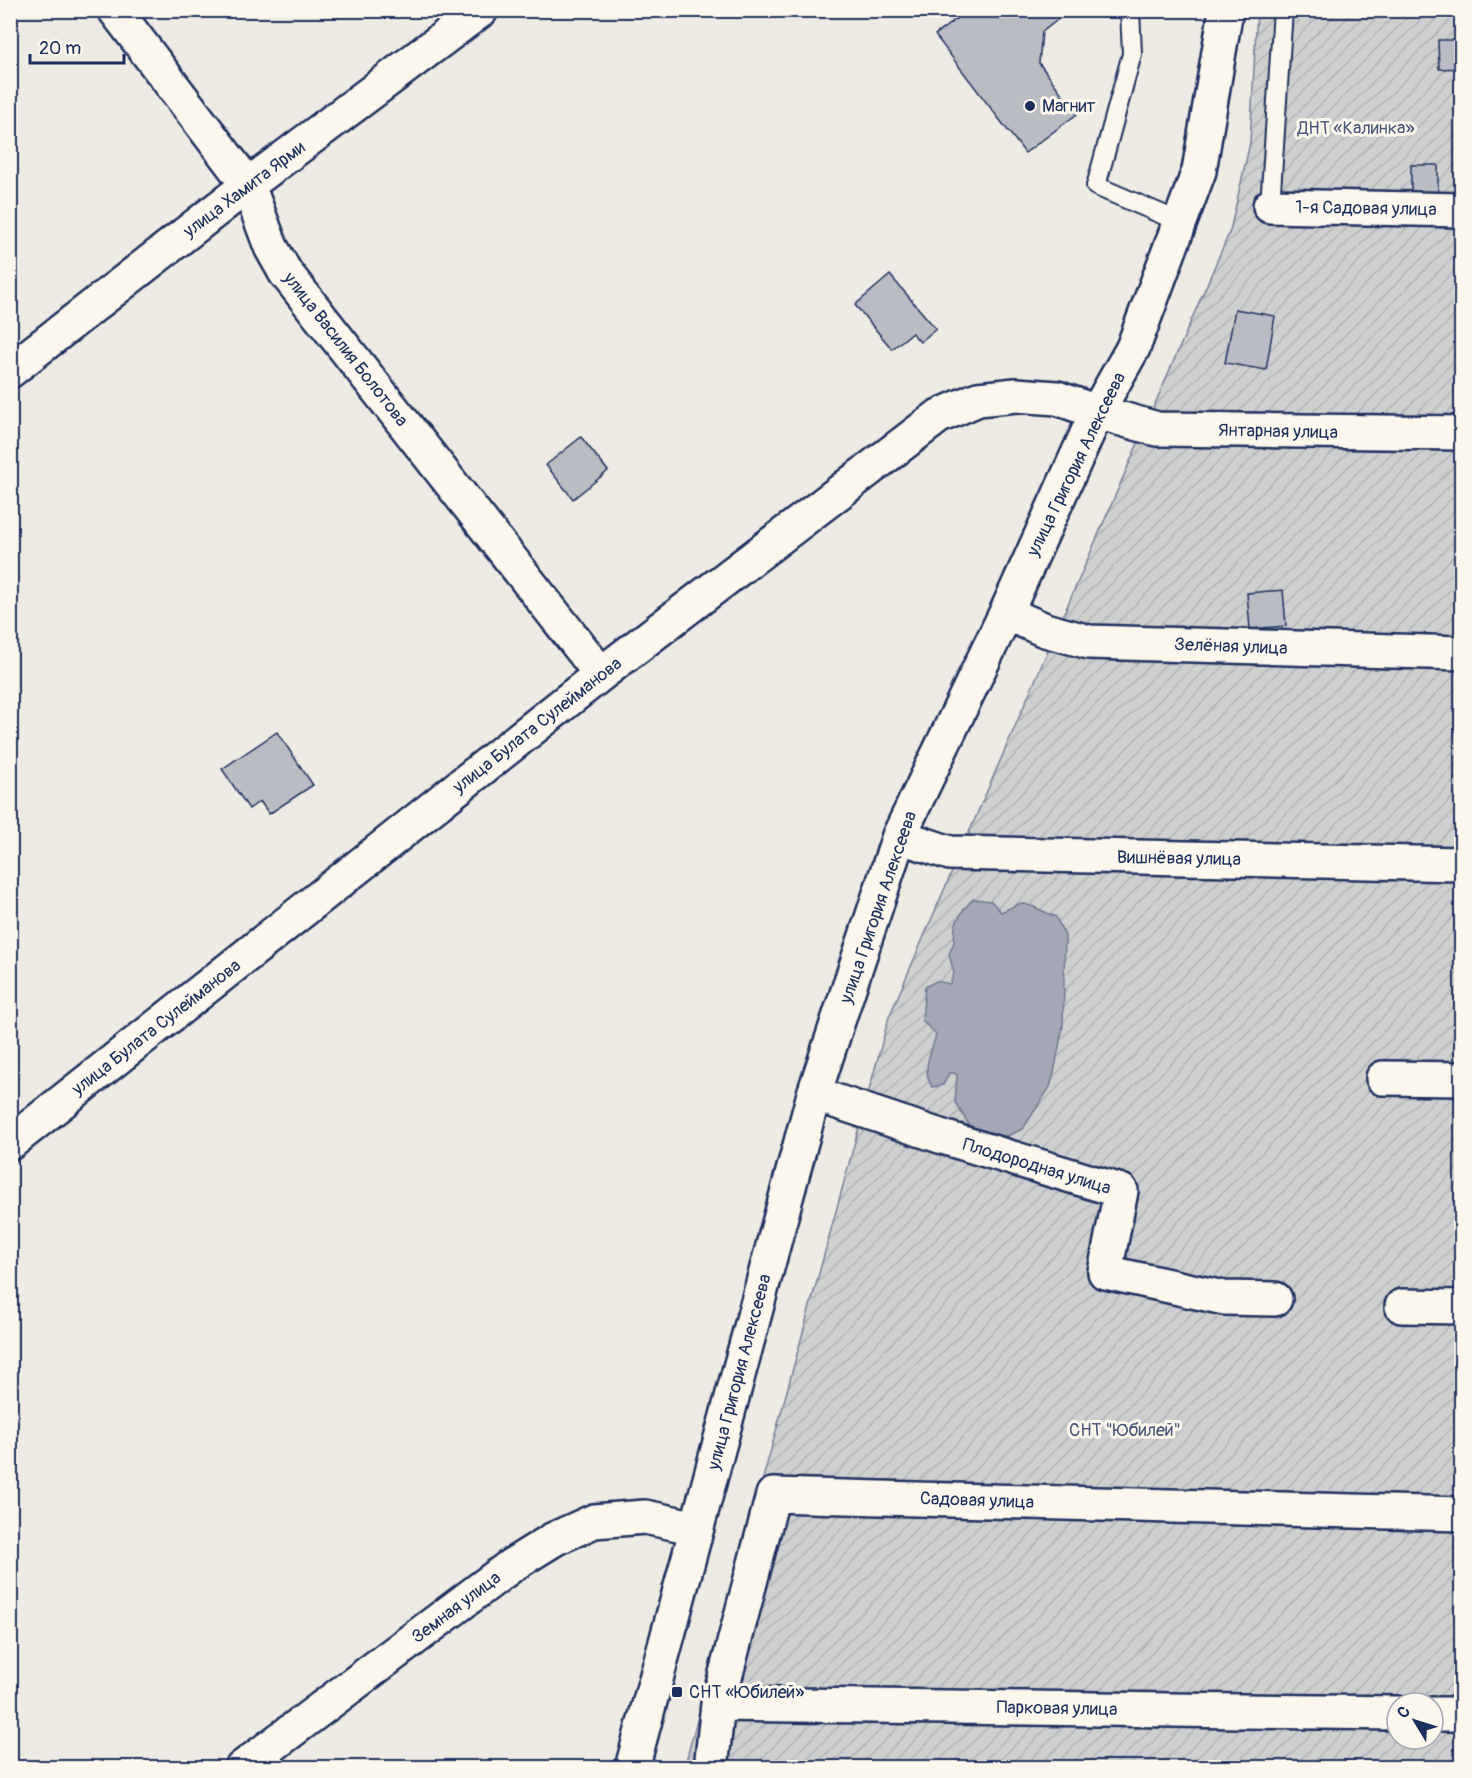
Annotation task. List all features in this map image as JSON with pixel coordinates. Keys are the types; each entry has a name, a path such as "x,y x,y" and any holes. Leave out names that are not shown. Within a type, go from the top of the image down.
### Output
{"street":[{"name":"улица Василия Болотова","path":"115,10 248,185 272,247 285,272 601,674"},
{"name":"улица Хамита Ярми","path":"10,371 248,185 481,10"},
{"name":"улица Григория Алексеева","path":"632,1767 814,1094 899,836 1006,613 1097,412 1132,348 1199,171 1226,10"},
{"name":"1-я Садовая улица","path":"1270,206 1461,210"},
{"name":"улица Булата Сулейманова","path":"10,1143 601,674 939,416 978,399 1016,395 1057,398 1097,412"},
{"name":"Янтарная улица","path":"1097,412 1157,429 1461,434"},
{"name":"Зелёная улица","path":"1006,613 1045,630 1089,642 1461,653"},
{"name":"Вишнёвая улица","path":"899,836 950,853 1461,864"},
{"path":"1383,1078 1461,1079"},
{"name":"Плодородная улица","path":"814,1094 946,1138 1121,1191 1106,1272 1224,1298 1275,1299"},
{"path":"1402,1306 1461,1307"},
{"name":"Садовая улица","path":"711,1767 718,1704 773,1495 1461,1514"},
{"name":"Земная улица","path":"242,1767 512,1565 554,1539 594,1521 645,1517 697,1527"},
{"name":"Парковая улица","path":"718,1704 1385,1713"},
{"path":"1445,1714 1461,1714"}],"lane":[{"path":"1130,10 1132,54 1096,186 1180,222"},
{"path":"1270,206 1283,10"}],"green space":[{"name":"СНТ \"Юбилей\"","path":"1257,11 1461,11 1461,1767 684,1768 889,1017 1230,231 1250,143"}],"shaded area":[{"path":"973,899 991,901 1001,912 1021,903 1034,907 1056,917 1065,936 1063,1026 1050,1087 1023,1129 1007,1136 982,1134 969,1125 955,1102 957,1075 949,1073 943,1085 932,1087 927,1074 928,1061 936,1035 922,1020 925,987 936,981 950,984 954,973 949,954 954,942 955,925"}],"building":[{"path":"968,10 1070,10 1042,32 1039,63 1077,114 1025,153 935,35"},
{"path":"1457,23 1462,23 1462,68 1439,69 1438,40 1457,40"},
{"path":"1411,165 1438,165 1438,203 1411,203"},
{"path":"890,275 936,329 920,342 912,333 892,349 855,305"},
{"path":"1235,309 1275,316 1266,370 1225,363"},
{"path":"581,437 608,471 573,499 546,465"},
{"path":"1283,590 1286,626 1250,629 1247,593"},
{"path":"277,732 313,785 269,814 260,801 249,809 222,769"}],"place":[{"name":"Магнит","path":"1030,106"},
{"name":"СНТ «Юбилей»","path":"677,1692"}],"park label":[{"name":"ДНТ «Калинка»","path":"1356,128"}]}
